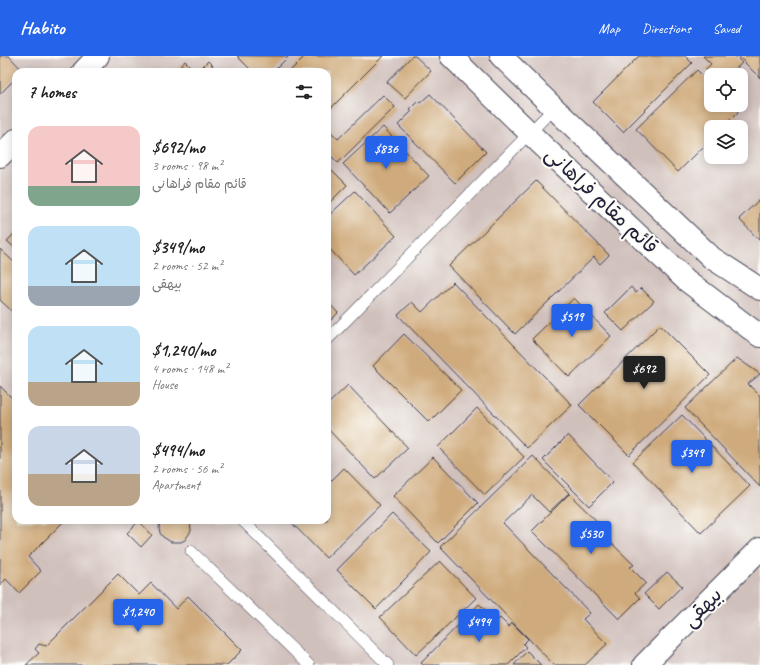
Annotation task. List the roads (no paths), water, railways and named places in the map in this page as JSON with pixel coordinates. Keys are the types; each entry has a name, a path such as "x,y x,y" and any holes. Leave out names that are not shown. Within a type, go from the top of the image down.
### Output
{"street":[{"path":"86,68 98,56"},
{"name":"قائم مقام فراهانی","path":"451,56 530,133 686,280 760,336"},
{"name":"قائم مقام فراهانی","path":"501,56 712,258 760,288"},
{"path":"0,156 12,144"},
{"name":"بیهقی","path":"644,665 760,549"}],"lane":[{"path":"331,336 554,108"},
{"path":"246,524 388,665"},
{"path":"191,551 309,665"}]}
